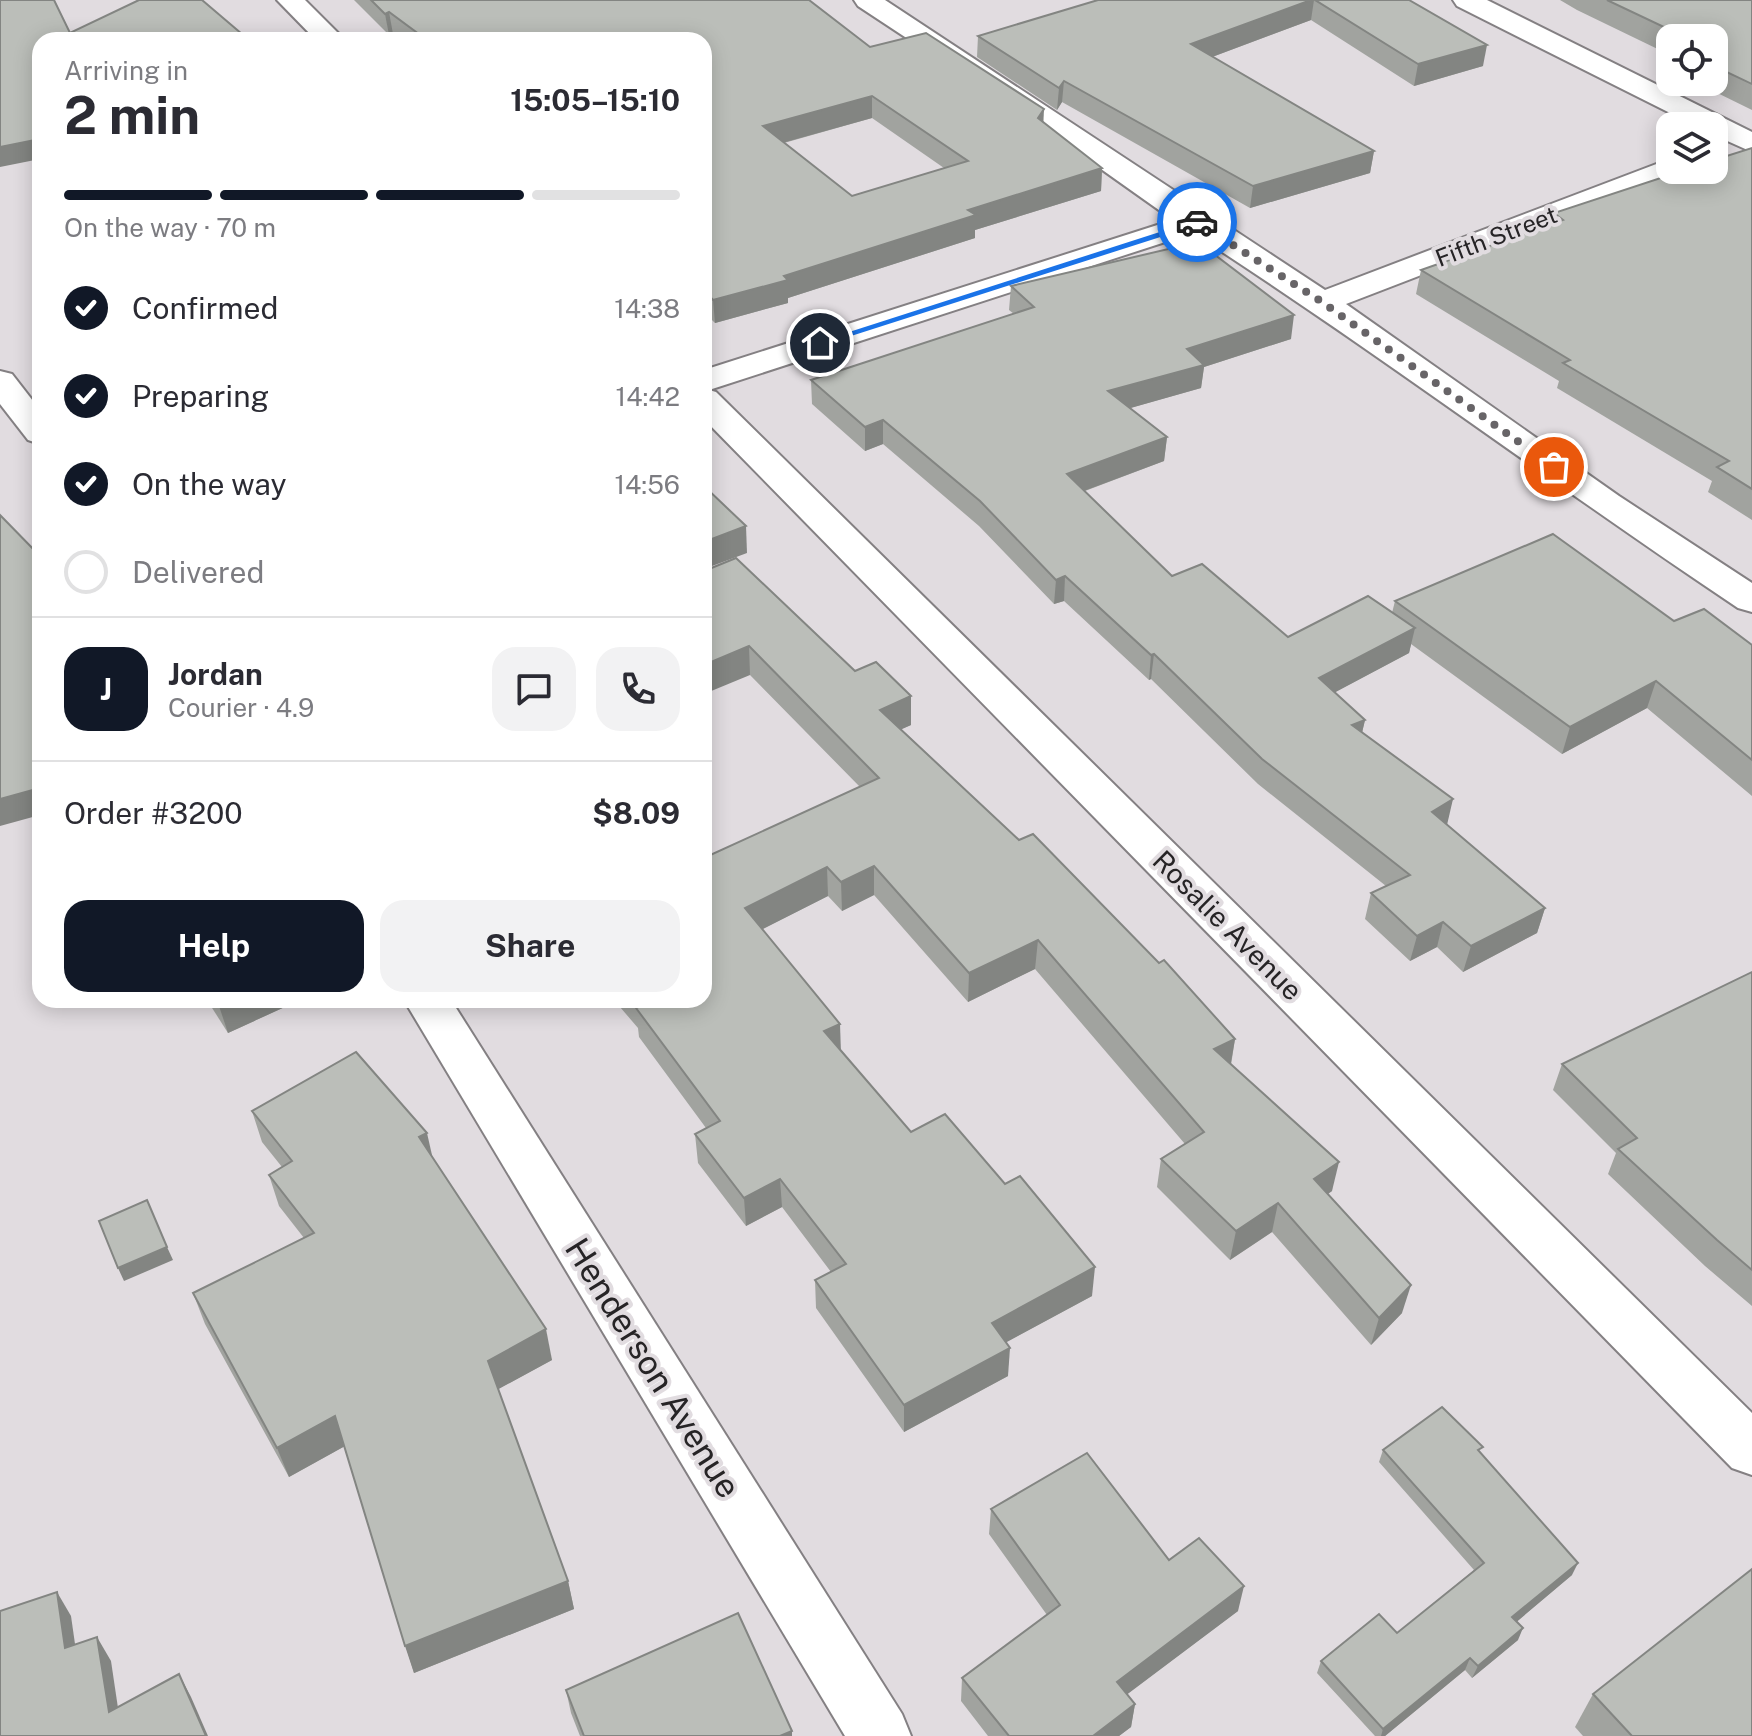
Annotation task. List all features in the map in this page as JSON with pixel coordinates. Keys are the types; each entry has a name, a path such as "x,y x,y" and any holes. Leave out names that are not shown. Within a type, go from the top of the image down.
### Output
{"street":[{"path":"290,0 323,32"},
{"path":"867,0 1056,124 1197,222 1322,302 1606,504 1752,600"},
{"path":"1466,0 1750,140"},
{"path":"1728,147 1750,140"},
{"name":"Fifth Street","path":"1322,302 1656,174"},
{"path":"712,378 1197,222"},
{"path":"32,378 2,386 32,423"},
{"name":"Rosalie Avenue","path":"712,407 1752,1450"},
{"name":"Henderson Avenue","path":"432,1008 880,1736"}],"building":[{"path":"0,0 54,0 70,32 32,32 32,141 0,147"},
{"path":"139,0 202,0 240,32 72,32"},
{"path":"371,0 809,0 870,47 926,33 1044,109 1038,118 1102,168 968,210 976,215 784,276 788,280 713,300 712,32 416,32 389,12 385,14","holes":["872,96 968,161 852,196 763,126"]},
{"path":"1098,0 1311,0 1191,44 1374,151 1253,186 1064,81 1059,88 978,36"},
{"path":"1315,0 1409,0 1487,45 1418,64"},
{"path":"1607,0 1752,0 1752,84 1728,73 1728,24 1658,24"},
{"path":"1752,148 1752,489 1717,467 1729,461 1563,363 1570,360 1421,270 1563,220 1554,213 1656,180 1656,184 1728,184 1728,156"},
{"path":"1198,242 1294,315 1187,349 1204,365 1108,391 1167,437 1067,474 1172,576 1202,564 1288,637 1368,596 1415,628 1319,678 1365,720 1352,725 1453,799 1432,812 1545,908 1471,946 1443,922 1417,936 1371,893 1410,875 1262,759 1154,654 1151,655 1065,576 1056,580 980,501 883,420 865,427 811,380 1034,307 1011,286"},
{"path":"712,494 746,526 712,539"},
{"path":"0,515 32,548 32,790 0,799"},
{"path":"1553,534 1674,621 1704,609 1752,645 1752,760 1656,681 1570,727 1395,601"},
{"path":"736,558 855,671 876,662 911,696 880,710 1019,840 1033,834 1159,963 1164,960 1235,1039 1214,1049 1339,1162 1314,1179 1411,1285 1379,1318 1278,1203 1236,1231 1161,1159 1204,1132 1038,940 969,973 874,866 841,882 827,867 745,908 840,1024 824,1031 911,1132 945,1114 1005,1184 1020,1176 1095,1267 992,1323 1010,1348 904,1405 815,1280 846,1264 780,1179 744,1198 695,1134 720,1121 636,1008 712,1008 712,854 879,778 749,646 712,662 712,568"},
{"path":"1752,972 1752,1270 1618,1149 1637,1138 1562,1064"},
{"path":"356,1052 427,1133 419,1137 546,1329 488,1361 568,1581 405,1646 335,1416 277,1448 193,1293 314,1233 269,1175 292,1161 252,1111"},
{"path":"147,1200 167,1247 118,1268 99,1221"},
{"path":"1442,1407 1483,1447 1478,1450 1578,1563 1512,1617 1523,1628 1478,1666 1470,1658 1383,1729 1321,1661 1379,1614 1397,1633 1484,1563 1383,1450"},
{"path":"1087,1453 1169,1560 1199,1538 1244,1586 1117,1682 1135,1704 1093,1736 1009,1736 962,1678 1060,1605 991,1509"},
{"path":"1752,1569 1752,1736 1632,1736 1593,1694"},
{"path":"57,1592 65,1648 97,1637 109,1712 179,1674 206,1736 0,1736 0,1611"},
{"path":"738,1613 792,1731 780,1736 584,1736 566,1690"}],"way so far":[{"path":"1197,222 1322,302 1554,467"}],"route":[{"path":"820,343 1197,222"}]}
